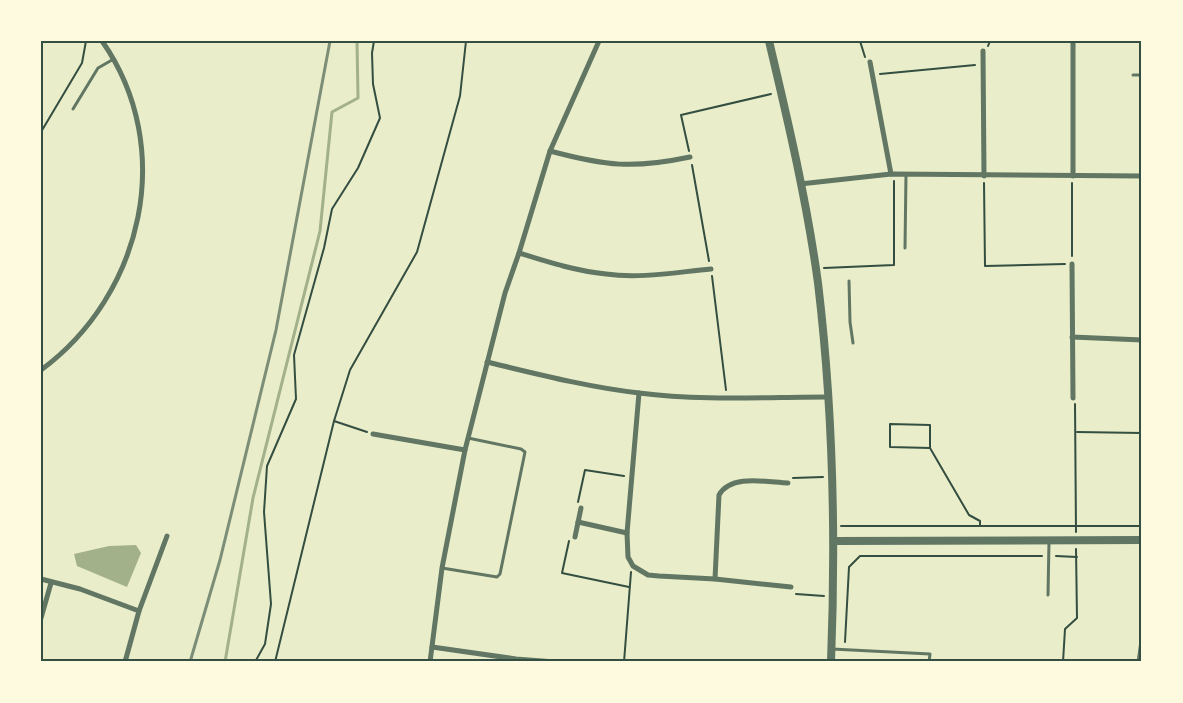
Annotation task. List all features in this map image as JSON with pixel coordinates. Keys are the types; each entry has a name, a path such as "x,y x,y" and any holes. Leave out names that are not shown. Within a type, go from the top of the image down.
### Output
{"street":[{"path":"41,370 71,345 104,305 128,256 138,219 142,166 140,138 131,104 113,59 102,41"},
{"path":"430,662 442,568 465,450 486,362 505,293 550,150 599,41"},
{"path":"769,41 800,184 815,268 828,397 834,526 834,596 831,662"},
{"path":"1072,176 1073,41"},
{"path":"983,51 984,176"},
{"path":"870,62 891,174"},
{"path":"550,150 594,163 626,166 655,164 690,157"},
{"path":"800,184 891,174 1142,176"},
{"path":"519,253 568,268 607,275 647,275 711,269"},
{"path":"1072,264 1073,398"},
{"path":"1072,337 1142,340"},
{"path":"486,362 576,383 639,393 727,398 828,397"},
{"path":"639,393 627,533 628,557 633,566 640,571 659,576 715,579 791,587"},
{"path":"373,434 465,450"},
{"path":"715,579 719,495 724,487 732,482 788,482"},
{"path":"575,537 581,508"},
{"path":"578,522 627,533"},
{"path":"126,662 139,611 167,536"},
{"path":"834,541 1142,540"},
{"path":"41,579 80,590 139,611"},
{"path":"41,618 51,583"},
{"path":"1139,662 1142,641"},
{"path":"432,647 516,659 555,662"}],"lane":[{"path":"73,109 98,68 113,59"},
{"path":"1133,75 1142,75"},
{"path":"904,248 906,174"},
{"path":"849,281 850,322 853,343"},
{"path":"442,568 497,576 500,574 525,452 521,449 468,438"},
{"path":"1048,595 1049,541"},
{"path":"832,649 930,654 929,662"}],"path":[{"path":"41,132 82,63 86,41"},
{"path":"255,662 265,644 271,604 264,512 267,466 296,399 294,355 324,248 332,209 358,168 380,118 373,84 372,53 374,41"},
{"path":"275,662 334,421 350,370 417,252 460,96 466,41"},
{"path":"860,41 863,55 870,62"},
{"path":"872,75 982,64"},
{"path":"727,398 711,269 690,157 680,115 781,92"},
{"path":"815,268 894,266 896,183 891,174"},
{"path":"984,176 985,266 1072,264 1072,176"},
{"path":"1063,662 1066,629 1077,618 1077,408 1073,398"},
{"path":"334,421 373,434"},
{"path":"930,448 890,447 890,424 930,425 930,448 969,515 980,521 980,526"},
{"path":"1076,432 1142,433"},
{"path":"788,482 793,478 833,476"},
{"path":"834,526 1142,526"},
{"path":"844,650 849,568 860,556 1076,556"},
{"path":"624,662 631,570"},
{"path":"791,587 797,595 834,596"}],"shaded area":[{"path":"136,545 141,553 127,587 77,566 74,554 109,546"}],"waterway":[{"path":"225,662 253,498 320,231 332,112 358,98 357,41"}],"railway":[{"path":"190,662 220,560 276,330 330,41"}]}
